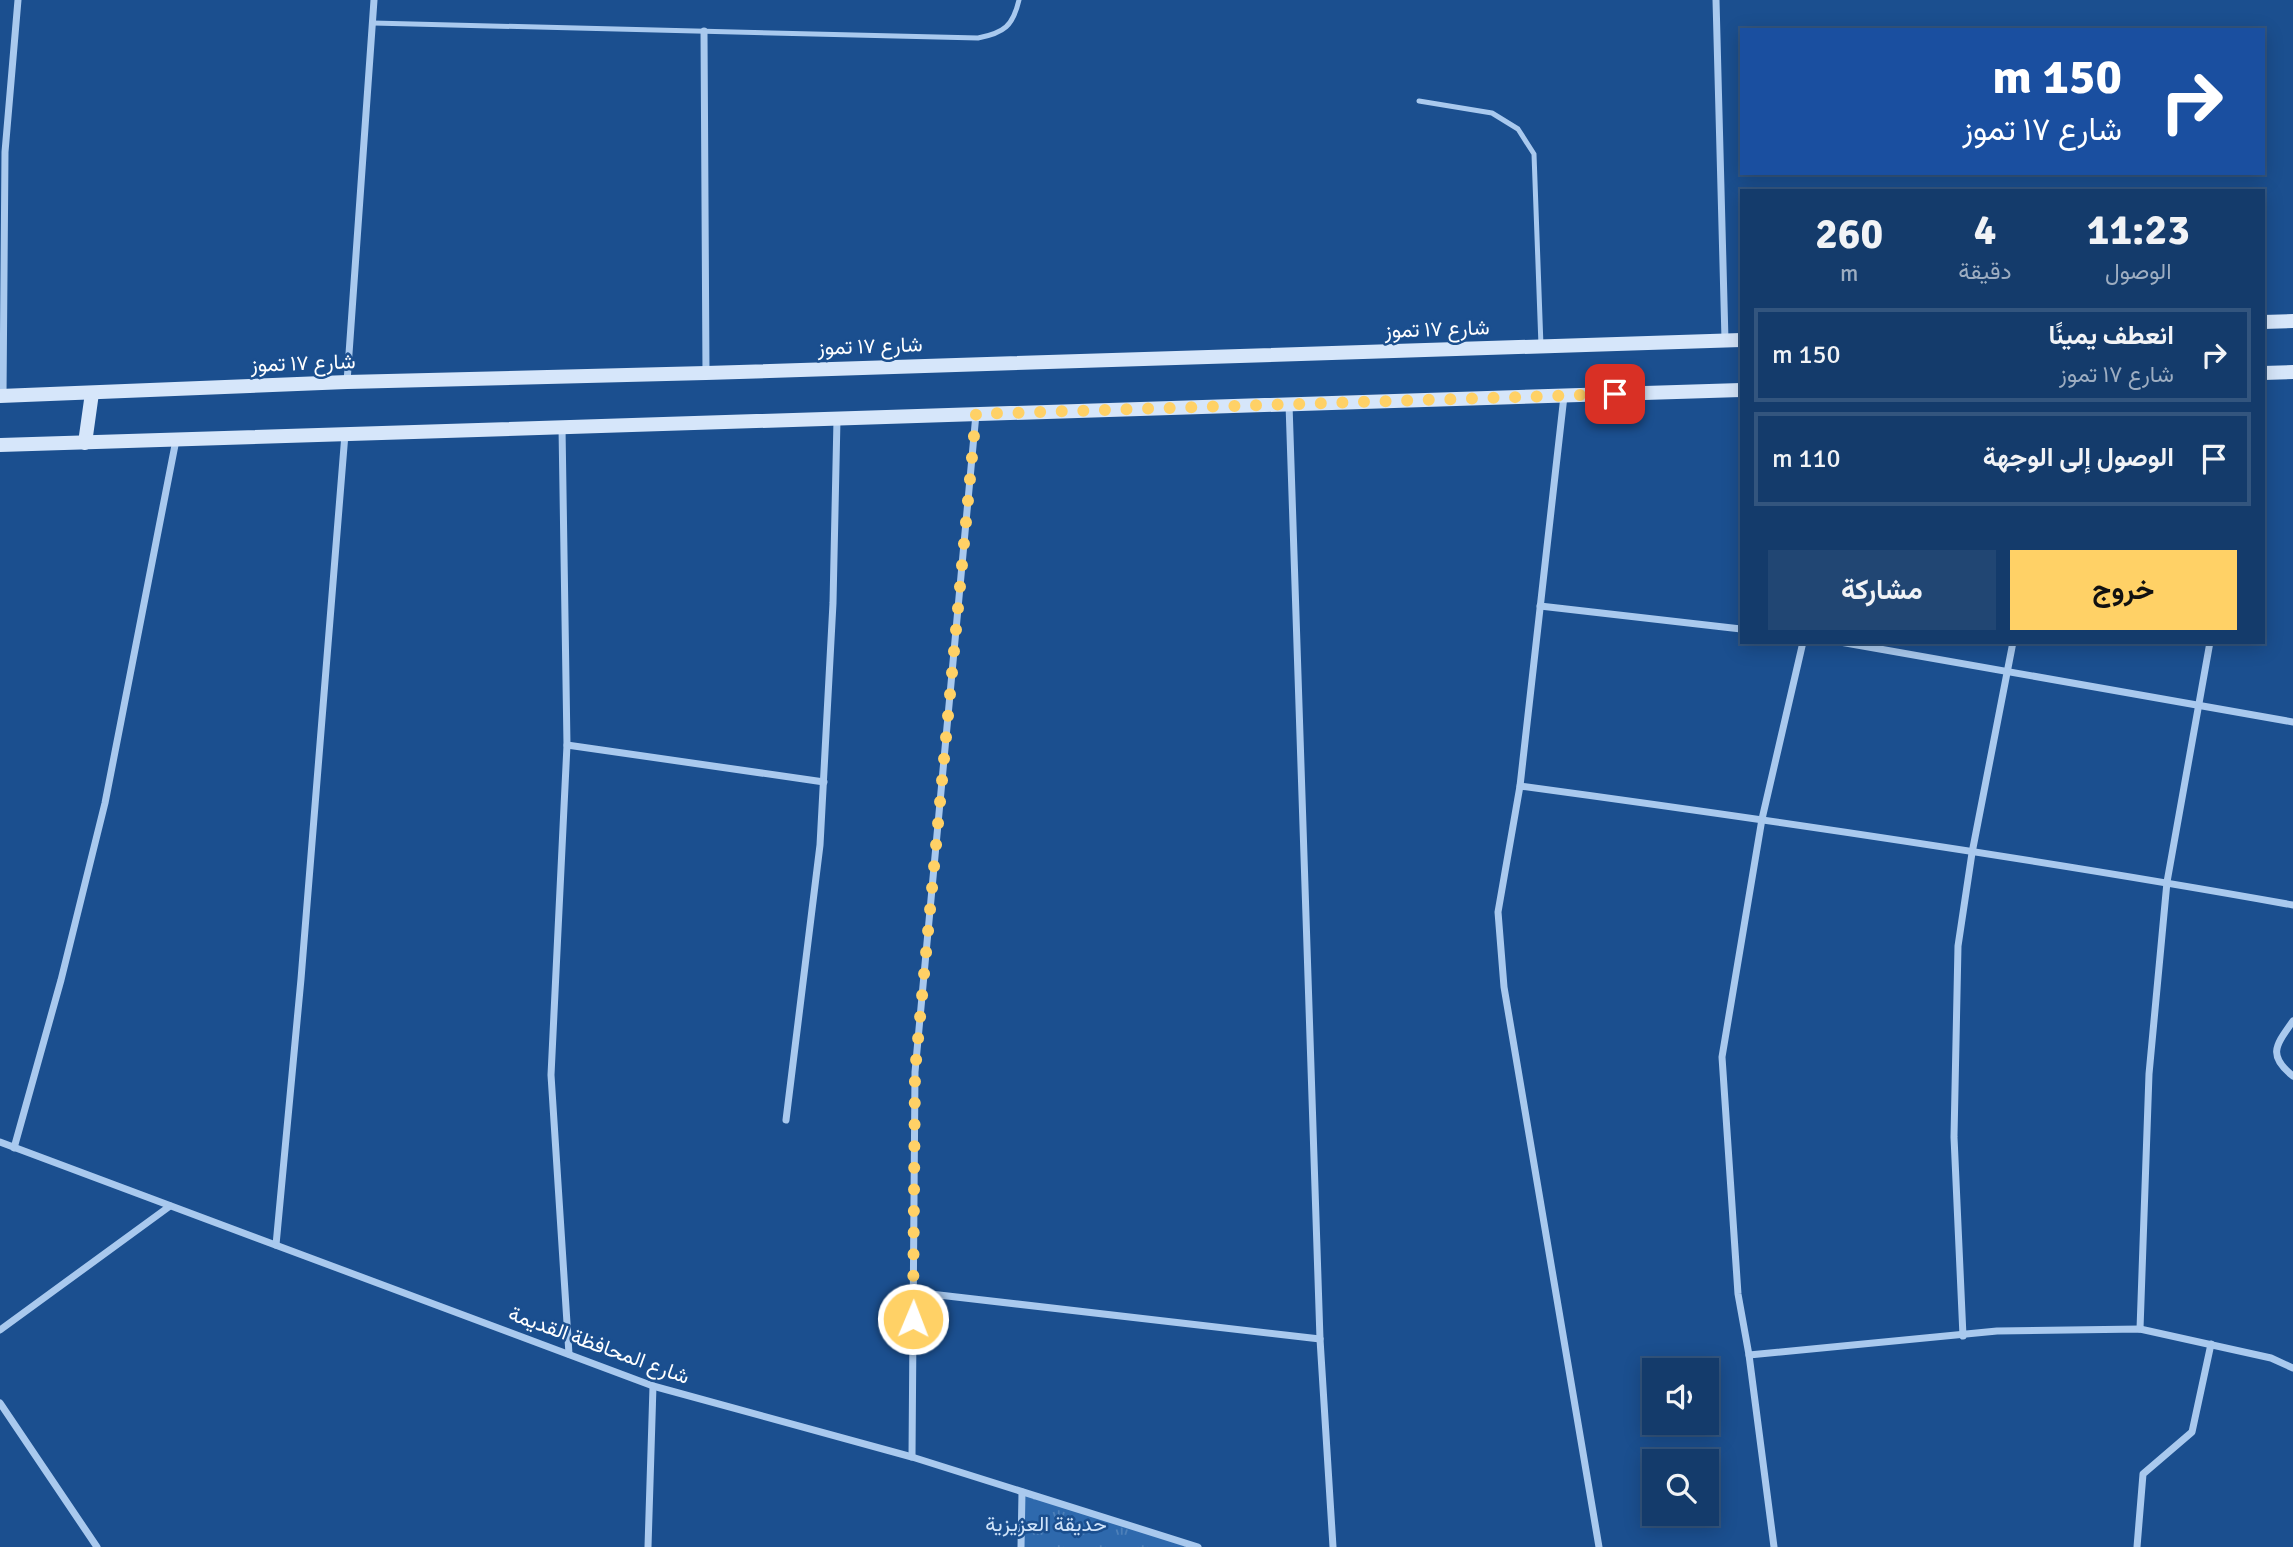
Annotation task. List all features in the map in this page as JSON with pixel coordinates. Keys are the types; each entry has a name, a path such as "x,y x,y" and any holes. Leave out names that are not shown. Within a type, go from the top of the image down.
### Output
{"main road":[{"path":"2265,322 2293,321"},
{"name":"شارع ١٧ تموز","path":"2,396 347,382 1740,340"},
{"path":"2265,373 2293,372"},
{"path":"0,445 1740,390"},
{"path":"85,443 92,393"}],"street":[{"path":"2,396 5,152 18,0"},
{"path":"347,382 374,0"},
{"path":"1716,0 1725,340"},
{"path":"704,31 706,373"},
{"path":"1564,395 1520,786 1498,912 1504,987 1599,1547"},
{"path":"1289,404 1320,1339 1333,1547"},
{"path":"912,1457 915,1072 976,414"},
{"path":"786,1121 820,845 833,603 837,419"},
{"path":"562,427 567,745 551,1074 569,1354"},
{"path":"276,1245 301,979 345,434"},
{"path":"14,1148 61,980 105,803 176,439"},
{"path":"1540,606 1740,629"},
{"path":"1774,1547 1749,1355 1738,1293 1722,1057 1762,819 1803,644"},
{"path":"1851,644 2293,722"},
{"path":"1963,1336 1954,1137 1958,946 1972,852 2013,644"},
{"path":"2140,1329 2148,1074 2167,882 2210,644"},
{"path":"567,745 824,782"},
{"path":"1520,786 1762,819 2167,882 2293,905"},
{"path":"2293,1021 2276,1045 2276,1054 2286,1071 2293,1076"},
{"name":"شارع المحافظة القديمة","path":"0,1142 653,1386 912,1457 1198,1547"},
{"path":"0,1330 170,1206"},
{"path":"913,1292 1320,1339"},
{"path":"1749,1355 1997,1331 2140,1329 2272,1358 2293,1368"},
{"path":"2137,1547 2143,1475 2192,1432 2211,1345"},
{"path":"648,1547 653,1386"},
{"path":"0,1403 97,1547"},
{"path":"1021,1547 1022,1492"}],"lane":[{"path":"373,23 978,38 995,35 1012,23 1019,0"},
{"path":"1419,101 1492,113 1518,129 1534,154 1541,346"}],"green space":[{"name":"حديقة العزيزية","path":"1022,1492 1200,1547 1023,1547"}],"route":[{"path":"913,1319 915,1072 976,414 1615,394"}]}
